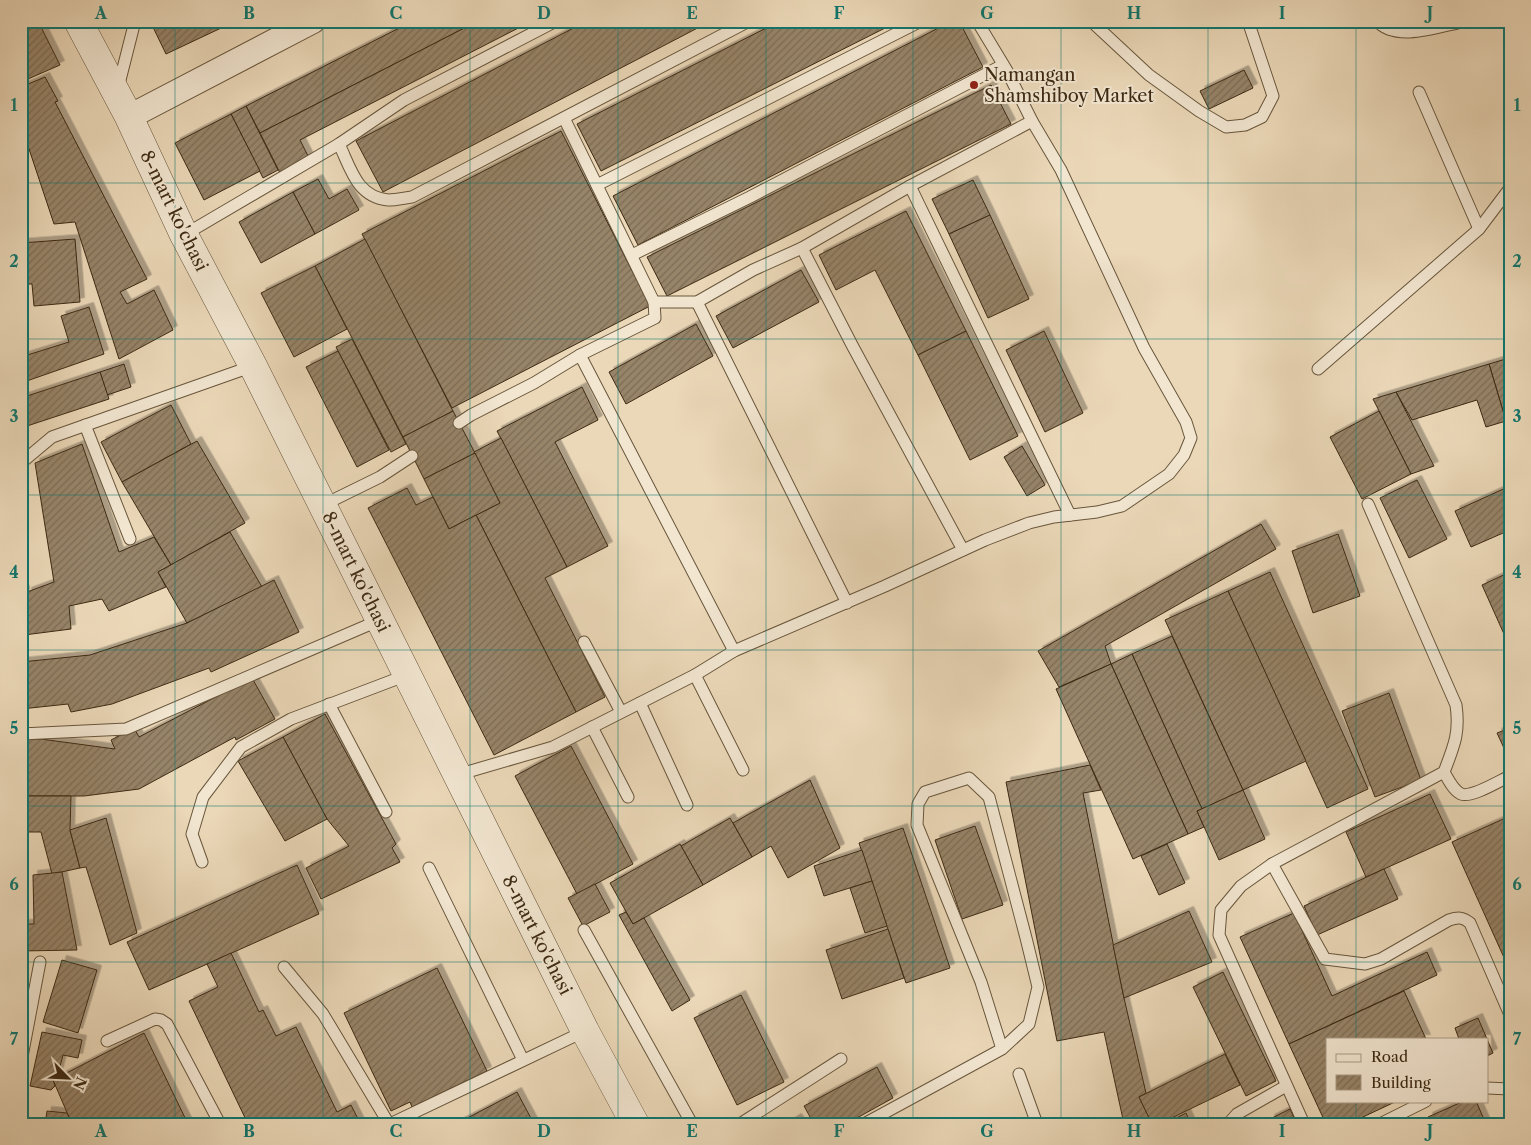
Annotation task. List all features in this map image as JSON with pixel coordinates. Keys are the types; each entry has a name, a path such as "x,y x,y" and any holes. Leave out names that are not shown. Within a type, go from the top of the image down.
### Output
{"street":[{"name":"8-mart ko'chasi","path":"78,21 123,106 184,235 253,366 585,1031 635,1124"},
{"path":"123,106 313,21"}],"lane":[{"path":"123,106 134,21"},
{"path":"184,235 339,144 404,100 556,21"},
{"path":"339,144 358,186 374,197 390,200 412,197 749,21"},
{"path":"597,185 920,21"},
{"path":"458,775 553,747 695,675 734,651 963,550 1029,523 1122,506 1169,474 1184,455 1191,438 1186,422 1144,348 1061,170 977,21"},
{"path":"1092,21 1149,75 1199,111 1226,127 1246,125 1262,116 1273,96 1248,21"},
{"path":"1377,21 1381,26 1392,32 1405,33 1466,21"},
{"path":"632,255 750,197 1003,65"},
{"path":"1418,92 1479,229"},
{"path":"459,423 580,355 655,318 654,302 564,118"},
{"path":"654,302 697,302 753,270 802,248 910,186 1032,121"},
{"path":"910,186 1070,515"},
{"path":"1318,369 1479,229 1510,188"},
{"path":"802,248 852,345 963,550"},
{"path":"697,302 847,602"},
{"path":"580,355 734,651"},
{"path":"21,463 52,437 253,366"},
{"path":"85,425 130,539"},
{"path":"323,505 380,477 412,456"},
{"path":"1304,1124 1219,935 1221,910 1241,886 1272,864 1444,772 1456,740 1459,723 1456,705 1368,504"},
{"path":"21,574 23,588"},
{"path":"21,734 126,729 380,620"},
{"path":"584,642 621,712"},
{"path":"202,862 192,834 203,797 241,747 291,719 407,675"},
{"path":"695,675 743,770"},
{"path":"640,703 687,805"},
{"path":"329,704 386,812"},
{"path":"592,728 628,797"},
{"path":"1444,772 1460,793 1470,795 1510,776"},
{"path":"864,1124 1002,1048 1029,1024 1038,987 989,797 969,778 926,792 918,804 917,825 981,982 1002,1048"},
{"path":"1272,864 1324,959 1365,964 1382,959 1449,920 1458,917 1465,919 1470,923 1510,1015"},
{"path":"429,868 524,1060"},
{"path":"584,930 692,1124"},
{"path":"21,1062 40,962"},
{"path":"284,967 323,1014 389,1124 585,1031"},
{"path":"107,1042 154,1019 161,1020 167,1024 220,1124"},
{"path":"740,1124 841,1059"},
{"path":"1018,1074 1037,1124"},
{"path":"1228,1124 1237,1114 1286,1086"},
{"path":"1488,1088 1510,1089"},
{"path":"1380,1124 1424,1102"}],"building":[{"path":"21,21 38,21 60,65 21,82"},
{"path":"154,21 236,21 166,54 151,23"},
{"path":"413,21 478,21 260,133 246,106"},
{"path":"478,21 532,21 300,140 309,158 280,173 260,133"},
{"path":"587,21 711,21 383,192 356,141"},
{"path":"780,21 899,21 601,171 577,124"},
{"path":"952,21 959,21 983,67 638,245 613,196"},
{"path":"1244,70 1253,88 1209,109 1200,91"},
{"path":"45,77 58,101 55,102 147,279 120,292 127,304 154,290 173,330 119,359 75,222 54,224 21,125 21,87"},
{"path":"991,85 1011,124 667,296 647,257"},
{"path":"246,106 278,170 263,178 231,114"},
{"path":"231,114 260,171 204,200 175,143"},
{"path":"561,131 650,306 452,408 362,234"},
{"path":"318,179 329,199 347,189 359,210 315,234 293,192"},
{"path":"973,180 990,215 949,234 932,199"},
{"path":"293,192 315,234 261,263 239,222"},
{"path":"906,211 966,331 918,355 875,270 836,290 819,255"},
{"path":"990,215 1029,299 988,318 949,234"},
{"path":"75,239 80,302 34,306 32,284 21,284 21,243"},
{"path":"365,239 453,411 403,437 315,266"},
{"path":"315,266 347,329 294,357 261,293"},
{"path":"801,270 819,302 733,348 716,316"},
{"path":"89,307 104,354 21,383 21,357 69,342 61,316"},
{"path":"696,324 713,356 626,404 609,372"},
{"path":"966,331 1018,436 970,460 918,355"},
{"path":"1044,331 1083,413 1045,432 1006,350"},
{"path":"352,339 406,444 391,452 336,347"},
{"path":"338,351 389,450 357,467 306,367"},
{"path":"1509,358 1510,420 1506,421 1489,364"},
{"path":"124,364 131,387 107,395 100,372"},
{"path":"1489,364 1506,421 1486,427 1477,400 1412,420 1396,392"},
{"path":"100,372 109,399 21,428 21,398"},
{"path":"582,387 598,420 555,442 608,546 567,567 497,431"},
{"path":"1396,392 1434,466 1411,474 1373,399"},
{"path":"171,405 191,444 122,482 101,442"},
{"path":"453,411 475,453 424,479 403,437"},
{"path":"1379,411 1411,474 1362,499 1330,437"},
{"path":"501,438 567,567 545,578 605,697 576,712 476,515 500,503 474,452"},
{"path":"197,441 245,523 171,565 122,482"},
{"path":"82,444 119,552 154,537 171,565 158,572 166,587 109,611 102,599 69,606 71,629 24,635 21,623 21,603 28,602 27,592 54,582 35,463"},
{"path":"1022,446 1045,485 1027,496 1004,457"},
{"path":"475,453 500,503 449,529 424,479"},
{"path":"1417,480 1447,539 1409,558 1380,498"},
{"path":"1510,486 1510,530 1471,547 1455,511"},
{"path":"407,488 416,505 433,497 449,529 476,515 576,712 494,755 368,508"},
{"path":"1261,524 1276,549 1105,646 1111,664 1059,687 1038,651"},
{"path":"230,532 262,587 187,623 158,572"},
{"path":"1338,534 1360,596 1313,613 1292,551"},
{"path":"1270,572 1368,789 1327,808 1228,591"},
{"path":"1510,572 1510,642 1508,643 1482,585"},
{"path":"274,580 299,632 211,672 209,668 112,704 71,712 68,704 21,709 21,662 90,655 187,623"},
{"path":"1228,591 1306,761 1243,790 1165,620"},
{"path":"1172,636 1243,790 1202,809 1132,654"},
{"path":"1132,654 1202,809 1197,811 1204,827 1188,834 1111,664"},
{"path":"1111,664 1188,834 1133,859 1056,689"},
{"path":"252,678 275,719 236,740 235,737 139,789 84,796 21,796 21,739 41,739 115,749 111,740 134,728 139,737"},
{"path":"1389,693 1421,780 1375,797 1342,711"},
{"path":"325,714 396,844 392,848 400,862 321,899 306,868 349,846 327,819 283,737"},
{"path":"1510,728 1510,761 1497,733"},
{"path":"283,737 327,819 285,841 238,761"},
{"path":"571,746 633,864 577,894 515,776"},
{"path":"1090,765 1101,790 1083,793 1124,998 1146,1093 1139,1097 1150,1119 1130,1124 1124,1124 1104,1032 1057,1041 1006,782"},
{"path":"810,780 840,848 788,878 771,846 752,857 733,823"},
{"path":"1243,790 1265,839 1219,860 1197,811"},
{"path":"1430,794 1451,839 1366,877 1346,832"},
{"path":"21,796 71,796 70,830 80,868 52,874 41,832 21,832"},
{"path":"1510,816 1510,971 1452,842"},
{"path":"106,818 137,933 110,945 86,867 80,868 70,830"},
{"path":"730,818 752,857 703,885 681,846"},
{"path":"975,826 1003,905 962,919 935,840"},
{"path":"903,828 950,968 906,983 859,843"},
{"path":"680,844 703,885 633,924 610,883"},
{"path":"1167,844 1185,883 1159,895 1141,856"},
{"path":"862,850 872,881 824,896 814,866"},
{"path":"297,865 319,914 149,990 127,942"},
{"path":"1384,869 1398,899 1317,935 1304,906"},
{"path":"62,872 77,950 21,951 21,924 34,924 33,875"},
{"path":"872,881 887,926 865,933 850,888"},
{"path":"595,884 610,912 583,926 568,898"},
{"path":"1189,911 1212,962 1124,998 1113,945"},
{"path":"626,912 633,924 644,918 690,1000 672,1011 619,915"},
{"path":"1294,913 1332,996 1427,952 1437,975 1289,1044 1240,937"},
{"path":"888,929 904,978 842,999 826,950"},
{"path":"231,953 259,1012 263,1010 276,1036 296,1027 337,1112 351,1105 360,1123 248,1124 189,1001 218,987 207,964"},
{"path":"62,960 97,970 78,1033 43,1022"},
{"path":"437,968 487,1071 412,1107 410,1102 391,1111 344,1013"},
{"path":"1223,972 1276,1081 1246,1096 1193,987"},
{"path":"1404,991 1426,1038 1326,1038 1326,1102 1395,1102 1348,1124 1326,1124 1289,1044"},
{"path":"741,995 784,1082 737,1105 694,1018"},
{"path":"1478,1018 1487,1038 1459,1038 1455,1028"},
{"path":"42,1032 82,1040 78,1058 63,1055 57,1078 53,1080 55,1086 51,1090 30,1086"},
{"path":"144,1033 188,1124 72,1124 53,1080"},
{"path":"1488,1041 1493,1053 1488,1056"},
{"path":"1225,1054 1240,1085 1159,1124 1152,1124 1139,1097"},
{"path":"877,1067 893,1098 846,1124 814,1124 804,1106"},
{"path":"517,1092 534,1124 456,1124"},
{"path":"1462,1102 1476,1102 1486,1124 1431,1124 1428,1117"},
{"path":"1290,1109 1297,1124 1273,1124 1270,1119"},
{"path":"47,1111 67,1113 72,1124 45,1124"},
{"path":"1186,1113 1191,1124 1165,1124"},
{"path":"797,1118 801,1124 787,1124"}],"place":[{"name":"Namangan Shamshiboy Market","path":"974,85"}]}
